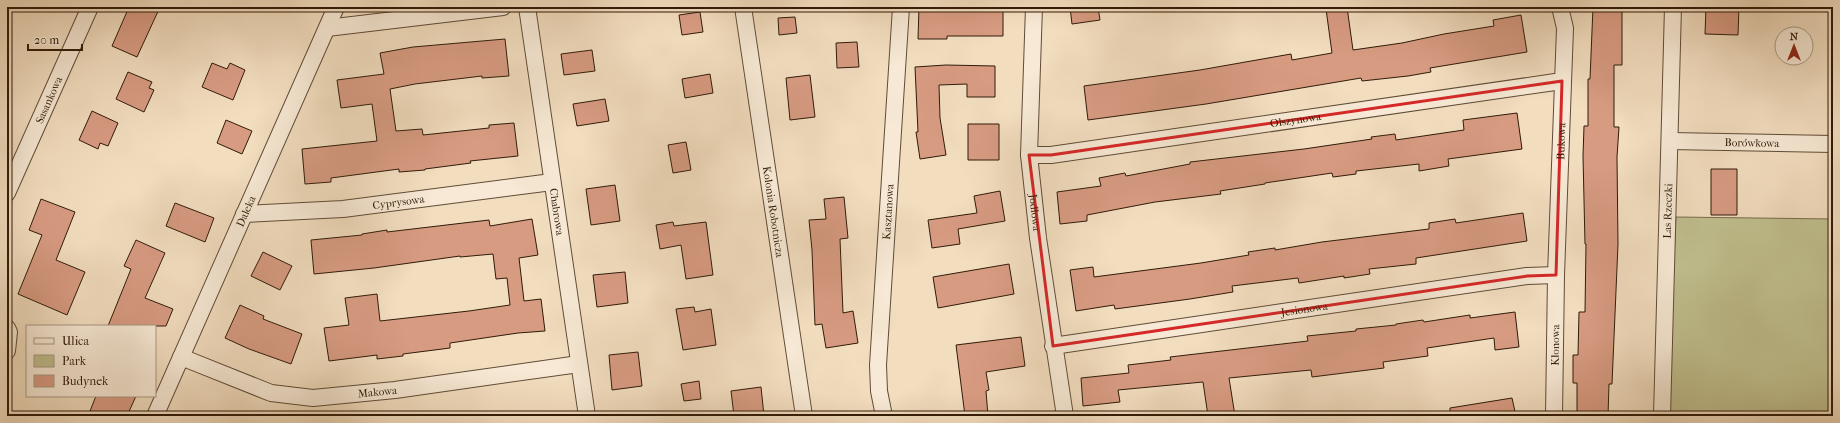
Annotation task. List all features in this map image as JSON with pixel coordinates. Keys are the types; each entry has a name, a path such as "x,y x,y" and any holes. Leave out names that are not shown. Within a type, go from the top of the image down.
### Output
{"street":[{"name":"Sasankowa","path":"7,193 90,7"},
{"name":"Daleka","path":"155,416 336,7"},
{"path":"327,28 503,7"},
{"name":"Chabrowa","path":"528,7 552,182 587,416"},
{"name":"Kolonia Robotnicza","path":"742,7 804,416"},
{"name":"Kasztanowa","path":"884,416 879,391 878,365 901,7"},
{"name":"Jodłowa","path":"1034,7 1030,155 1053,346 1065,416"},
{"name":"Bukowa","path":"1556,275 1565,28 1560,7"},
{"name":"Las Rzeczki","path":"1662,416 1673,7"},
{"name":"Olszynowa","path":"1030,155 1051,155 1562,80"},
{"name":"Borówkowa","path":"1670,141 1833,144"},
{"name":"Cyprysowa","path":"244,214 343,209 552,182"},
{"name":"Jesionowa","path":"1053,346 1519,277 1556,275"},
{"name":"Klonowa","path":"1554,416 1556,275"},
{"path":"7,328 9,332 7,351"},
{"name":"Makowa","path":"181,357 271,393 313,398 395,390 580,364"}],"highlighted area":[{"path":"1562,81 1556,275 1527,276 1053,346 1029,155 1051,155"}],"green space":[{"path":"1676,217 1833,219 1833,416 1667,416"}],"building":[{"path":"129,7 160,7 137,57 112,46"},
{"path":"919,7 948,8 948,11 1003,10 1003,36 947,36 947,39 918,39"},
{"path":"1070,7 1098,7 1100,20 1072,24"},
{"path":"1347,7 1353,50 1402,43 1444,34 1494,26 1493,20 1521,15 1527,52 1430,68 1431,72 1408,76 1362,81 1361,78 1206,104 1088,120 1084,86 1200,70 1291,54 1292,60 1332,53 1326,9"},
{"path":"1593,7 1622,7 1622,65 1614,65 1614,127 1619,127 1617,157 1618,244 1612,384 1609,384 1608,416 1577,416 1577,383 1573,383 1573,355 1578,355 1579,312 1585,312 1586,244 1583,156 1584,126 1588,126 1588,79 1590,79"},
{"path":"1706,7 1739,7 1738,35 1705,34"},
{"path":"700,12 703,32 682,35 679,15"},
{"path":"795,17 797,33 779,35 778,18"},
{"path":"505,39 509,76 482,78 482,76 415,84 390,89 396,131 422,129 423,135 489,128 489,125 514,123 518,156 470,161 471,163 425,170 399,172 399,169 331,178 331,182 305,184 302,149 377,141 372,104 341,108 337,80 384,74 380,53 413,47"},
{"path":"857,42 859,67 837,68 836,43"},
{"path":"592,50 595,71 564,75 561,54"},
{"path":"212,63 227,69 230,63 245,70 233,100 202,87"},
{"path":"946,65 995,66 995,97 967,97 967,84 939,85 940,118 946,155 920,159 916,132 918,132 915,67"},
{"path":"128,72 152,82 149,88 154,90 144,112 116,99"},
{"path":"710,74 713,93 685,98 682,79"},
{"path":"810,75 815,117 790,120 786,78"},
{"path":"605,99 609,121 577,126 573,104"},
{"path":"92,111 118,123 108,146 100,143 98,149 79,140"},
{"path":"1517,113 1522,149 1448,159 1449,166 1419,171 1419,164 1356,171 1356,174 1333,177 1332,173 1265,183 1220,191 1221,194 1155,202 1087,215 1087,221 1060,224 1057,192 1101,186 1099,178 1125,173 1126,176 1190,164 1190,162 1304,149 1372,139 1371,137 1395,134 1396,140 1464,130 1463,120"},
{"path":"226,120 252,131 242,154 217,143"},
{"path":"968,124 999,124 999,160 968,160"},
{"path":"686,142 691,170 673,173 668,145"},
{"path":"1711,169 1737,169 1737,215 1711,215"},
{"path":"615,185 620,221 591,225 586,189"},
{"path":"1000,191 1005,221 958,229 960,244 932,248 928,220 977,213 974,196"},
{"path":"844,197 848,238 840,239 843,313 853,311 858,343 826,348 822,324 815,325 812,250 809,220 826,219 824,199"},
{"path":"41,199 75,212 56,260 85,272 67,315 18,294 42,235 29,230"},
{"path":"175,203 214,218 205,242 166,226"},
{"path":"1523,213 1527,241 1416,258 1416,264 1369,269 1370,274 1344,278 1344,276 1299,283 1298,278 1232,286 1233,292 1190,299 1115,309 1114,305 1076,311 1070,270 1093,267 1094,277 1201,263 1249,255 1248,252 1275,248 1275,250 1322,242 1429,229 1429,223 1455,219 1456,223"},
{"path":"532,219 538,255 519,258 524,301 541,299 545,331 518,333 450,343 450,348 403,354 403,356 377,359 377,355 329,361 324,328 349,325 345,298 377,294 380,321 469,311 510,305 507,278 496,279 493,254 460,256 374,268 314,274 311,240 362,235 387,230 387,232 489,220 490,226"},
{"path":"673,222 674,226 706,222 713,275 686,279 681,245 660,249 656,225"},
{"path":"136,240 165,253 145,298 173,309 166,326 108,325 131,269 124,266"},
{"path":"263,252 292,266 280,290 251,276"},
{"path":"1009,264 1014,294 938,308 933,277"},
{"path":"625,272 628,303 597,307 593,275"},
{"path":"240,305 264,316 263,319 302,334 291,364 249,349 225,338"},
{"path":"694,307 695,312 711,309 716,345 683,350 676,309"},
{"path":"1515,312 1519,347 1495,350 1494,338 1427,348 1428,356 1383,362 1384,368 1312,377 1311,370 1229,378 1235,416 1208,416 1203,382 1118,390 1120,402 1083,406 1081,378 1129,373 1128,365 1171,360 1170,357 1308,341 1307,336 1356,331 1356,329 1396,325 1423,320 1424,322 1470,315 1470,318"},
{"path":"1021,337 1025,366 986,372 989,390 986,391 988,416 965,416 956,345"},
{"path":"638,352 642,386 612,390 609,355"},
{"path":"699,381 701,399 684,401 681,384"},
{"path":"761,387 764,416 734,416 731,391"},
{"path":"96,397 136,397 127,416 88,416"},
{"path":"1512,398 1516,416 1450,416 1450,408"}]}
